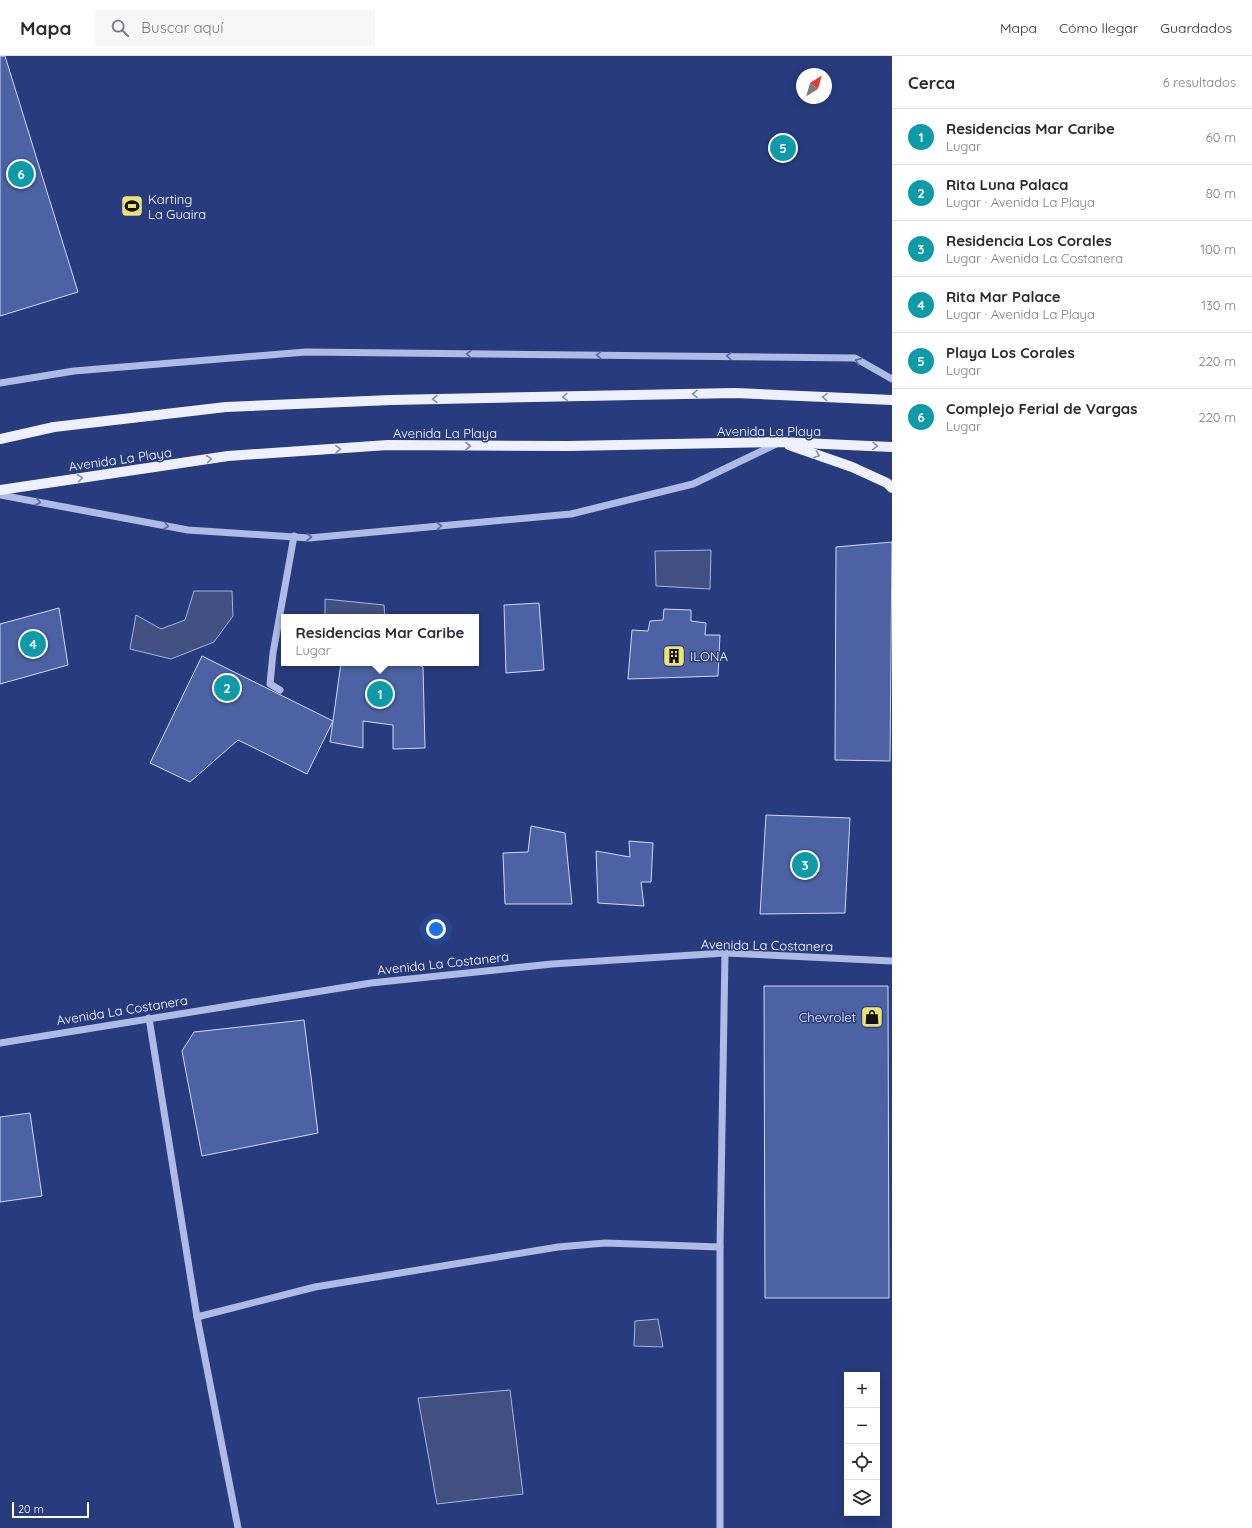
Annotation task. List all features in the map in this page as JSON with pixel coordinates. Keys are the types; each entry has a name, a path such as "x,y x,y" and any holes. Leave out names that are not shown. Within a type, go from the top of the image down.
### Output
{"main road":[{"path":"0,439 54,427 226,407 391,400 735,393 892,400"},
{"path":"780,442 852,467 887,483 892,488"},
{"name":"Avenida La Playa","path":"0,490 228,456 388,445 568,446 780,442 892,447"}],"street":[{"path":"0,383 74,370 306,352 855,358 892,380"},
{"path":"0,495 188,530 309,538 571,514 693,484 780,442"},
{"path":"280,690 270,684 273,653 294,536"},
{"path":"720,1528 720,1247 725,953"},
{"name":"Avenida La Costanera","path":"0,1043 371,983 552,964 725,953 892,961"},
{"path":"149,1018 196,1316 238,1528"},
{"path":"196,1316 315,1287 558,1247 605,1243 720,1247"}],"water":[{"path":"711,550 710,589 656,586 655,551"},
{"path":"194,591 232,591 233,616 214,642 171,659 130,649 136,615 161,629 185,620"},
{"path":"325,599 384,605 385,614 325,614"},
{"path":"658,1319 663,1347 634,1346 635,1321"},
{"path":"510,1390 523,1494 437,1504 418,1398"}],"building":[{"path":"0,56 5,56 78,292 0,316"},
{"path":"892,542 890,761 835,760 836,547"},
{"path":"539,603 544,670 506,673 504,605"},
{"path":"59,608 68,665 0,684 0,624"},
{"name":"ILONA","path":"664,609 691,610 691,621 706,623 705,635 720,635 718,676 628,679 632,630 648,631 650,621 663,620"},
{"path":"202,656 333,721 307,774 238,740 190,782 150,763"},
{"path":"341,666 423,667 425,748 393,749 393,725 363,721 363,748 330,742"},
{"path":"766,815 850,818 845,913 760,914"},
{"path":"531,826 565,833 572,904 505,904 503,853 528,852"},
{"path":"629,841 653,843 651,882 641,882 644,906 598,903 596,851 630,857"},
{"path":"764,986 888,986 889,1298 765,1298"},
{"path":"304,1020 318,1133 202,1156 182,1051 194,1032"},
{"path":"30,1113 42,1196 0,1202 0,1117"}],"place":[{"name":"Playa Los Corales","path":"783,148"},
{"name":"Complejo Ferial de Vargas","path":"21,174"},
{"name":"Karting La Guaira","path":"132,206"},
{"name":"Rita Mar Palace","path":"33,644"},
{"name":"ILONA","path":"674,656"},
{"name":"Rita Luna Palaca","path":"227,688"},
{"name":"Residencias Mar Caribe","path":"380,694"},
{"name":"Residencia Los Corales","path":"805,865"},
{"name":"Chevrolet","path":"872,1017"}]}
